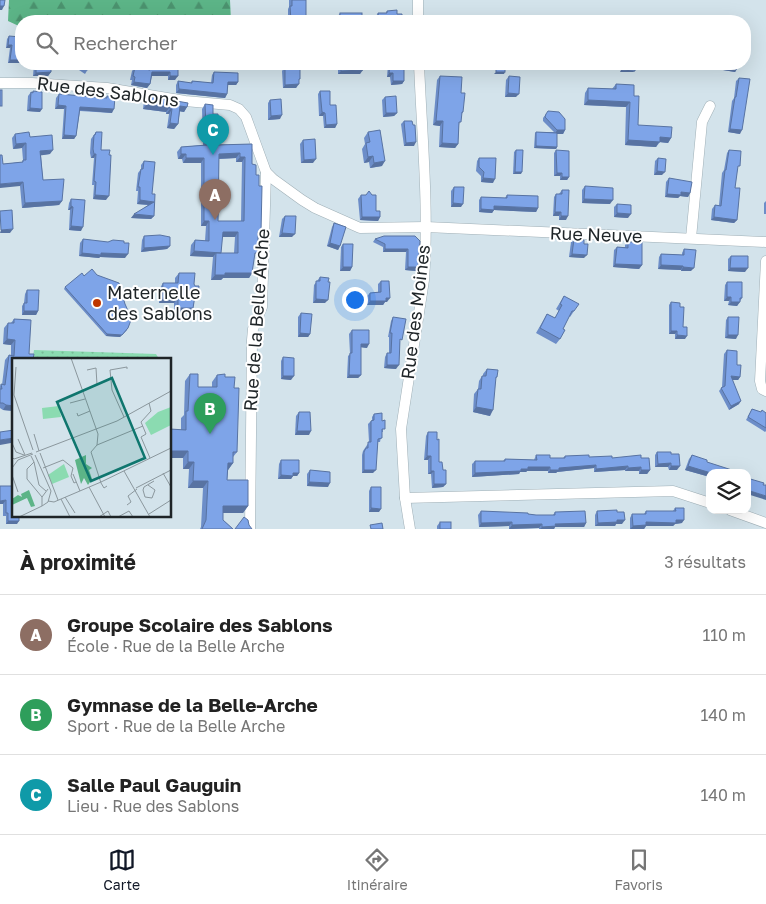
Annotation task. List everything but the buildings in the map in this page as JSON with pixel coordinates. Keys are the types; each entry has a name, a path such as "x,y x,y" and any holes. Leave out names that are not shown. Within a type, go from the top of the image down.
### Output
{"street":[{"path":"418,0 418,15"},
{"name":"Rue des Moines","path":"410,529 405,498 401,429 424,280 426,227 419,70"},
{"name":"Rue des Sablons","path":"0,83 88,86 185,101 234,106 246,117 266,172"},
{"path":"691,238 702,122 710,106"},
{"path":"266,172 302,200 354,226 360,228 426,227"},
{"name":"Rue de la Belle Arche","path":"250,529 252,340 253,329 262,307 266,172"},
{"name":"Rue Neuve","path":"426,227 766,242"},
{"path":"766,261 760,381 762,388 766,392"},
{"path":"405,498 673,491 706,502"},
{"path":"742,514 766,522"}],"green space":[{"path":"9,0 230,0 231,15 15,15 15,24 8,21"},
{"path":"34,350 156,354 158,358 33,358"}],"place":[{"name":"Salle Paul Gauguin","path":"213,155"},
{"name":"Groupe Scolaire des Sablons","path":"215,220"},
{"name":"Maternelle des Sablons","path":"97,303"},
{"name":"Gymnase de la Belle-Arche","path":"210,434"}]}
